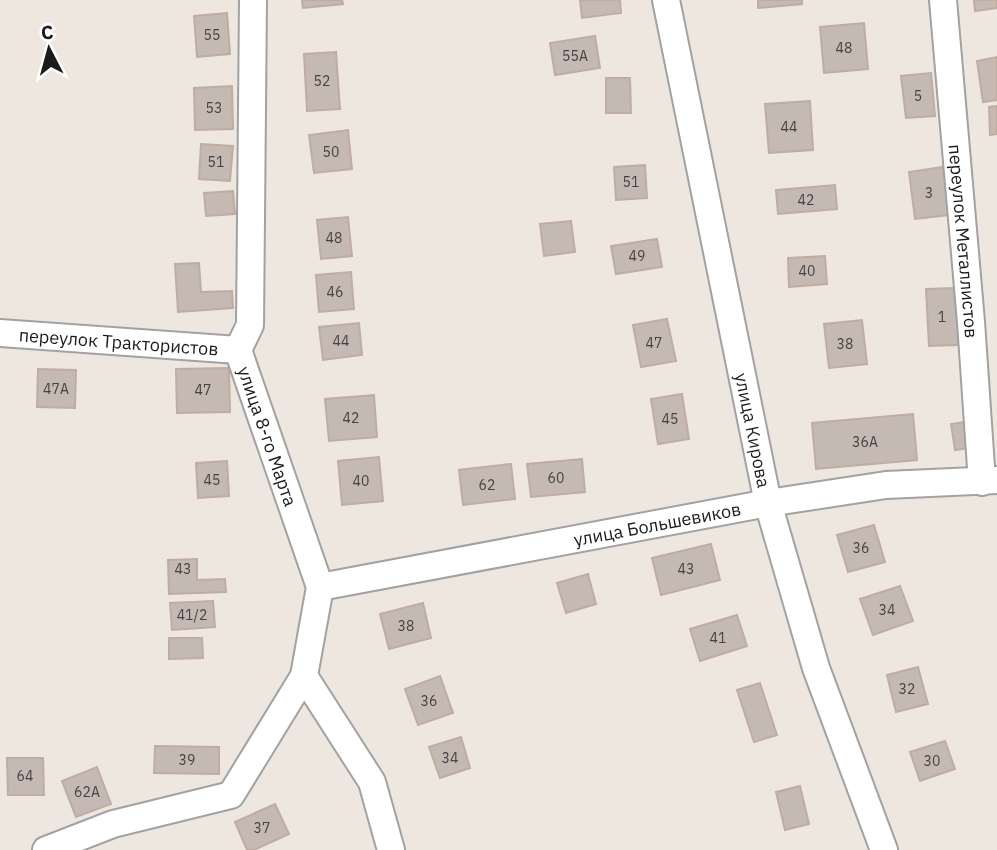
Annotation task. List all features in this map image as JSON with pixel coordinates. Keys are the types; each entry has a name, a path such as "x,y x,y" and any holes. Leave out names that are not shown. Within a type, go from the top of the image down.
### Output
{"street":[{"name":"улица 8-го Марта","path":"253,0 250,325 238,350 320,587 304,676"},
{"name":"улица Кирова","path":"666,0 768,503 816,668 884,850"},
{"name":"переулок Металлистов","path":"943,0 971,322 990,481"},
{"name":"переулок Трактористов","path":"0,333 238,350"},
{"name":"улица Большевиков","path":"320,587 768,503 886,485 990,481"},
{"path":"46,850 113,824 231,795 304,676 372,782 391,850"}],"building":[{"path":"302,0 342,0 343,4 303,8"},
{"path":"580,0 620,0 621,13 582,18"},
{"path":"758,0 802,0 802,4 758,8"},
{"path":"974,0 997,0 997,8 975,11"},
{"path":"227,13 230,54 197,57 194,16"},
{"path":"864,23 868,69 824,73 820,27"},
{"path":"595,36 600,68 555,75 550,43"},
{"path":"336,52 340,109 307,111 304,54"},
{"path":"997,57 997,100 983,102 977,61"},
{"path":"931,73 935,116 906,118 901,76"},
{"path":"606,78 630,78 631,113 606,113"},
{"path":"232,86 233,129 195,130 194,88"},
{"path":"810,101 813,150 769,153 765,104"},
{"path":"997,106 997,134 990,135 989,107"},
{"path":"348,130 352,169 314,173 309,135"},
{"path":"201,144 233,146 230,181 199,179"},
{"path":"645,165 647,198 616,200 614,167"},
{"path":"943,167 949,215 915,219 909,172"},
{"path":"835,185 837,209 778,214 776,190"},
{"path":"233,191 235,214 206,216 204,193"},
{"path":"348,217 352,256 321,259 317,220"},
{"path":"571,221 575,252 544,256 540,224"},
{"path":"657,239 662,267 616,274 611,246"},
{"path":"825,256 827,284 789,287 788,258"},
{"path":"199,263 201,292 232,291 233,308 178,312 175,264"},
{"path":"351,272 354,309 319,312 316,275"},
{"path":"956,288 958,345 929,346 926,289"},
{"path":"667,319 676,361 641,367 633,325"},
{"path":"862,320 867,364 829,368 824,324"},
{"path":"359,323 362,355 323,360 319,327"},
{"path":"229,368 230,412 177,413 176,369"},
{"path":"38,369 76,370 75,408 37,407"},
{"path":"682,394 689,439 658,444 651,399"},
{"path":"374,395 377,437 329,441 325,399"},
{"path":"913,414 917,460 816,469 812,423"},
{"path":"971,421 975,447 955,450 951,424"},
{"path":"379,457 383,501 342,505 338,461"},
{"path":"582,459 585,492 531,497 527,464"},
{"path":"227,461 229,496 198,498 196,463"},
{"path":"511,464 515,499 463,505 459,470"},
{"path":"874,525 885,562 848,572 837,535"},
{"path":"711,544 720,580 661,595 652,558"},
{"path":"197,559 197,580 225,579 226,592 169,594 168,560"},
{"path":"588,574 596,604 566,613 557,583"},
{"path":"900,586 913,621 873,635 860,599"},
{"path":"213,601 215,627 172,630 170,603"},
{"path":"423,603 431,638 389,649 380,614"},
{"path":"737,615 747,646 700,661 690,629"},
{"path":"169,638 202,638 203,658 169,659"},
{"path":"918,667 928,704 896,712 887,675"},
{"path":"440,676 453,713 418,725 405,689"},
{"path":"760,683 777,735 754,742 737,690"},
{"path":"461,737 470,768 440,778 429,747"},
{"path":"945,741 955,769 920,781 910,752"},
{"path":"155,746 219,747 219,774 154,773"},
{"path":"7,758 43,758 44,795 8,795"},
{"path":"97,767 111,804 76,817 62,781"},
{"path":"800,786 809,824 785,830 776,792"},
{"path":"275,804 289,834 254,850 247,850 235,822"}]}
